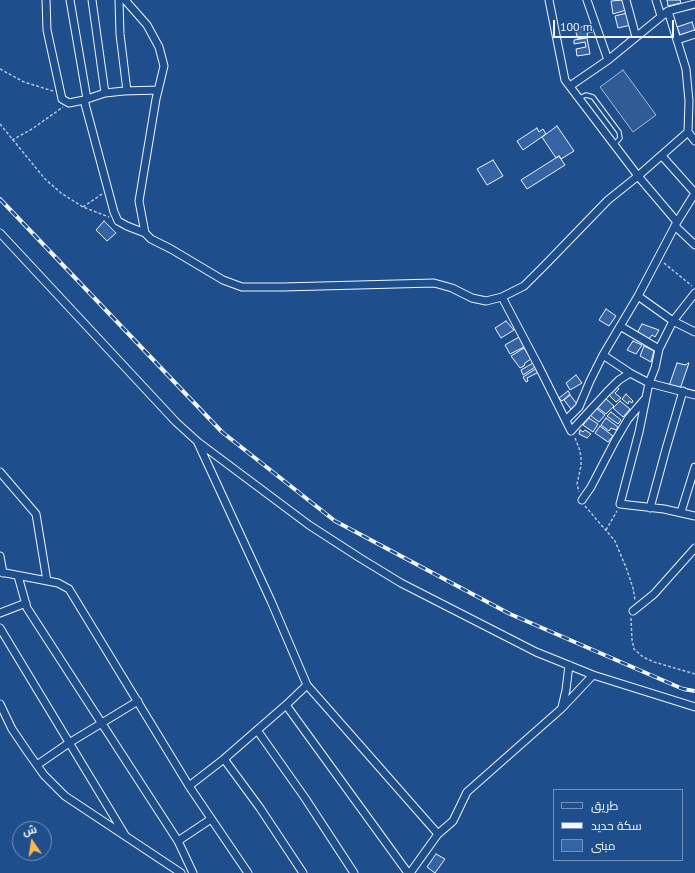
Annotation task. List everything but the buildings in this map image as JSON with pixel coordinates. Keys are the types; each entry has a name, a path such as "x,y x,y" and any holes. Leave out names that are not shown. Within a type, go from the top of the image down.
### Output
{"street":[{"path":"46,0 47,30 62,99 69,103 86,100 105,93 158,90"},
{"path":"70,0 86,100 114,212 118,221 145,233 151,240 171,249 223,280 242,287 434,283 452,288 472,298 486,301 502,297 524,286 608,200 662,156 688,132 692,105 686,69 668,11"},
{"path":"92,0 105,93"},
{"path":"119,0 120,34 127,91"},
{"path":"125,0 147,25 159,47 164,66 158,90 139,201 145,233"},
{"path":"549,0 565,80 638,176 676,224 695,245"},
{"path":"587,0 608,60"},
{"path":"626,0 636,37"},
{"path":"656,0 661,16"},
{"path":"570,86 608,60 668,11 695,4"},
{"path":"678,40 695,34"},
{"path":"688,132 695,141"},
{"path":"566,420 579,407 603,355 638,296 676,224 695,193 662,156"},
{"path":"0,233 176,422 198,442 309,525 401,583 536,652 593,675 695,707"},
{"path":"695,293 673,320 659,349 655,368 649,383 620,504 681,512 695,516"},
{"path":"638,296 673,320 695,332"},
{"path":"502,297 571,430 619,380 630,373"},
{"path":"620,326 659,349"},
{"path":"603,355 630,373 649,383 695,395"},
{"path":"650,508 683,391"},
{"path":"582,500 591,487 608,453 628,419 646,397"},
{"path":"198,442 271,601 307,685 438,834"},
{"path":"681,512 695,467"},
{"path":"0,472 36,514 47,581"},
{"path":"633,611 654,594 695,548"},
{"path":"0,556 2,572 58,583 69,589 189,786 248,873"},
{"path":"18,576 27,608 178,840 194,873"},
{"path":"0,613 26,603"},
{"path":"0,628 126,837"},
{"path":"561,709 566,690 569,665"},
{"path":"286,706 409,873 438,834 453,821 467,792 561,709 593,675"},
{"path":"189,786 224,759 286,706 307,685"},
{"path":"37,765 138,701"},
{"path":"0,704 12,729 44,775 65,796 181,873"},
{"path":"257,730 305,798 354,873"},
{"path":"224,759 260,808 302,873"},
{"path":"178,840 211,819"}],"lane":[{"path":"579,98 586,95 593,97 619,132 620,137 614,144"}],"path":[{"path":"0,69 24,82 62,94"},
{"path":"12,140 38,125 69,103"},
{"path":"0,124 45,179 61,193 83,207 118,221"},
{"path":"83,207 95,200 108,188"},
{"path":"658,258 695,288"},
{"path":"571,430 581,456 577,484 582,500 586,508 615,541 627,570 635,598 630,621 634,650 643,657 654,662 695,674"},
{"path":"606,530 620,504"}],"shaded area":[{"path":"623,70 656,115 633,132 600,87"}],"railway":[{"path":"0,199 222,432 335,521 510,614 683,689 695,691"}]}
